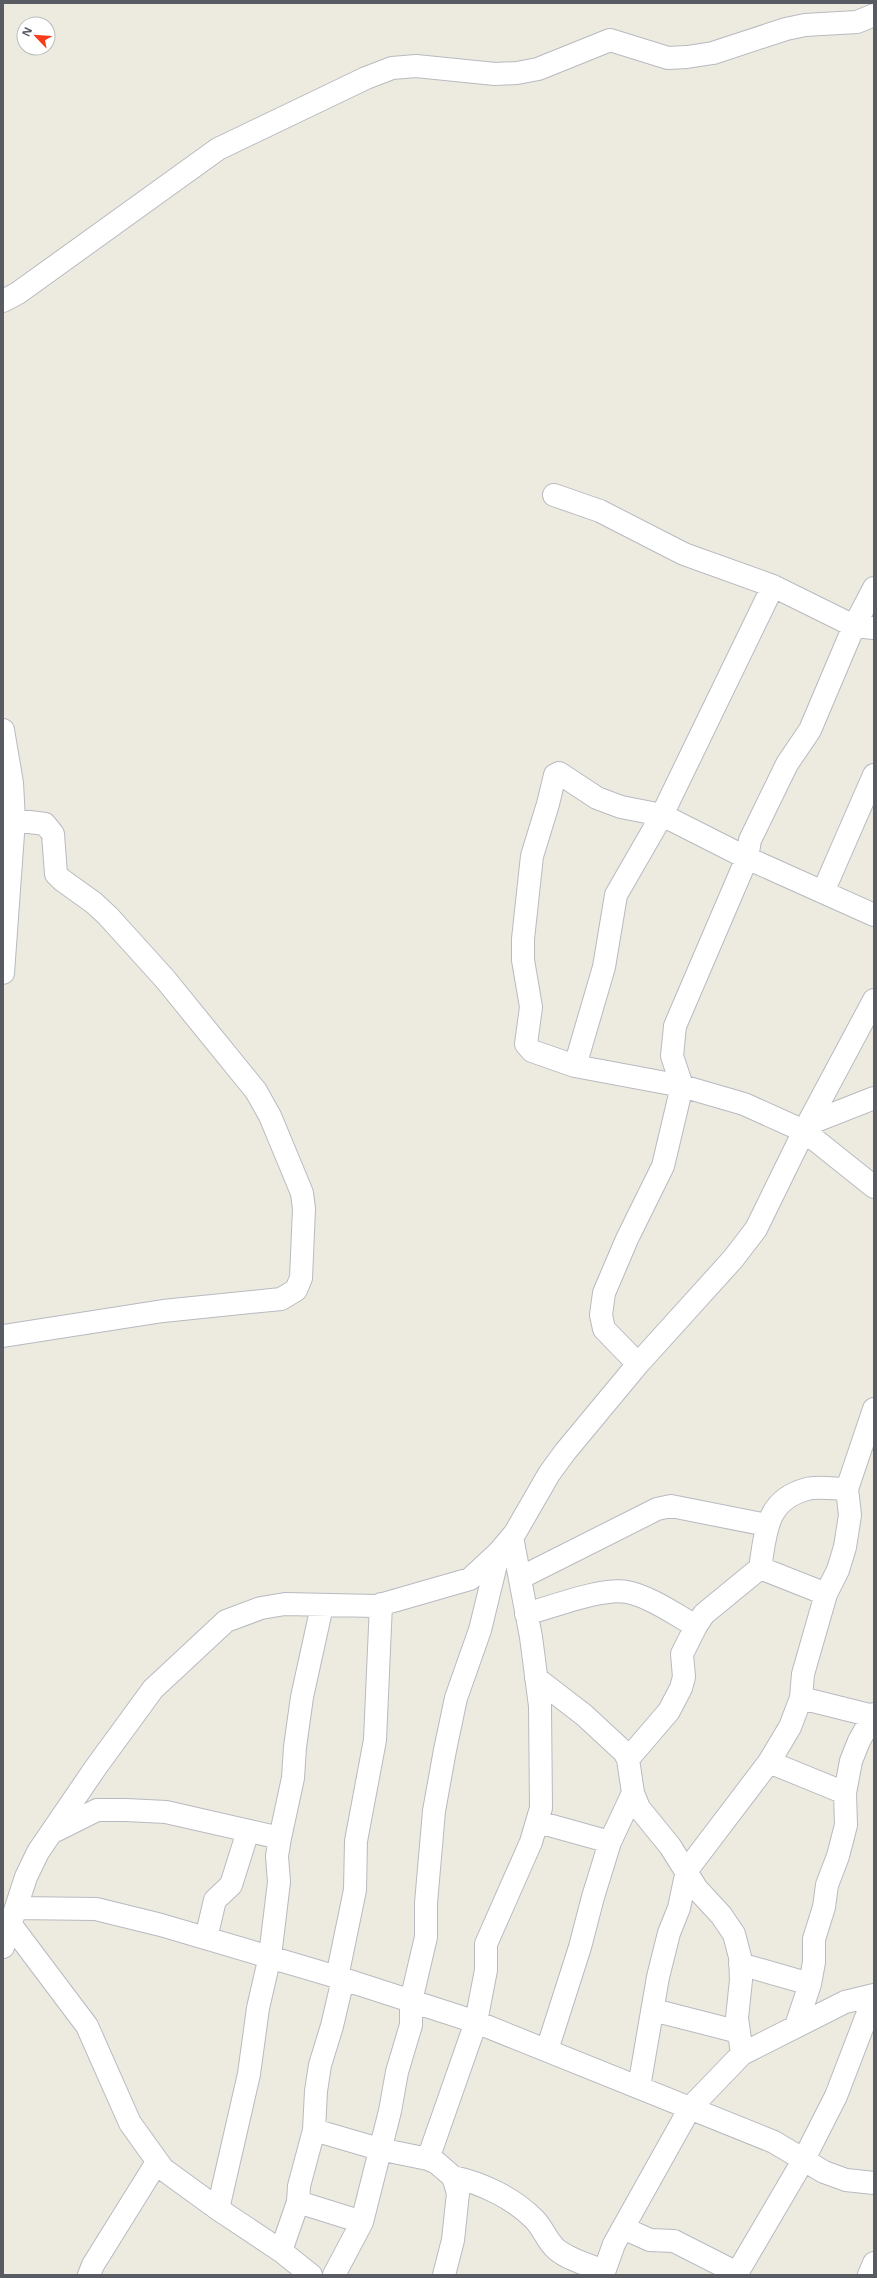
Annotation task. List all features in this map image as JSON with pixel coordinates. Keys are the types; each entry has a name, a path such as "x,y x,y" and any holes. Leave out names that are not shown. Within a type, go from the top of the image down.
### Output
{"street":[{"path":"3,301 18,293 218,149 366,78 392,68 416,66 495,74 517,73 538,69 610,40 668,58 687,57 713,53 786,29 805,25 857,22 874,14"},
{"path":"554,495 600,511 684,554 773,586 864,627"},
{"path":"575,1066 604,967 616,895 662,815 773,586"},
{"path":"638,1364 604,1329 601,1315 604,1293 627,1239 663,1166 682,1086 672,1056 675,1026 747,858 750,840 787,764 815,720 864,627 874,588"},
{"path":"3,730 7,782 14,820 3,973"},
{"path":"874,916 747,858 662,815 609,803 581,789 564,775 559,773 555,775 532,856 523,939 523,960 531,1008 526,1044 532,1051 575,1066 682,1086 744,1104 806,1127 874,1187"},
{"path":"823,892 874,775"},
{"path":"3,1336 162,1311 281,1299 296,1290 301,1278 304,1209 302,1193 286,1152 270,1116 256,1091 165,980 108,916 94,903 56,874 53,834 45,824 14,820"},
{"path":"3,1947 26,1877 38,1852 54,1831 96,1767 153,1689 226,1621 261,1608 285,1604 322,1606 381,1604 470,1579 506,1544 549,1474 565,1452 638,1364 733,1259 756,1229 806,1127 874,1000"},
{"path":"806,1127 874,1098"},
{"path":"639,2087 658,1977 669,1933 679,1908 687,1870 769,1762 790,1727 801,1698 803,1674 826,1594 838,1570 850,1515 847,1489 874,1409"},
{"path":"628,1759 669,1711 681,1688 684,1677 682,1654 696,1626 704,1614 760,1568 767,1525 773,1510 788,1497 808,1489 847,1489"},
{"path":"520,1578 657,1509 671,1506 767,1525"},
{"path":"428,2159 476,2022 486,1970 486,1944 538,1822 541,1808 540,1706 520,1578 506,1544"},
{"path":"334,2275 362,2222 397,2072 411,2024 411,2001 426,1937 426,1903 434,1811 445,1750 456,1698 480,1630 506,1544"},
{"path":"760,1568 826,1594"},
{"path":"526,1614 610,1591 628,1592 648,1600 696,1626"},
{"path":"281,2251 298,2202 299,2186 314,2130 316,2091 320,2065 332,2026 355,1890 356,1841 375,1740 381,1604"},
{"path":"218,2209 249,2074 258,2008 270,1956 279,1882 277,1856 293,1778 295,1747 302,1697 322,1606"},
{"path":"536,1678 607,1734 628,1759 633,1793 639,1808 687,1870 697,1889 721,1915 734,1934 740,1964 741,1980 737,2018 742,2054"},
{"path":"796,2026 810,1984 814,1962 814,1939 824,1908 827,1885 838,1856 846,1825 845,1793 851,1761 859,1741 874,1715 801,1698"},
{"path":"769,1762 845,1793"},
{"path":"547,2050 580,1947 593,1897 610,1842 633,1793"},
{"path":"54,1831 97,1810 166,1812 280,1838"},
{"path":"538,1822 610,1842"},
{"path":"206,1938 215,1900 231,1885 248,1831"},
{"path":"13,1917 96,1909 270,1956 476,2022 774,2142 824,2172 846,2180 874,2183"},
{"path":"13,1917 87,2026 130,2123 163,2169 218,2209 281,2251 311,2275"},
{"path":"740,1964 810,1984"},
{"path":"314,2130 379,2150 428,2159 437,2163 453,2177 480,2183 511,2201 534,2220 550,2242 558,2250 603,2273 614,2244 645,2186 690,2108 742,2054 845,2002 874,1996"},
{"path":"623,2228 650,2240 674,2241 737,2274 804,2159 836,2096 874,1996"},
{"path":"652,2010 739,2032"},
{"path":"89,2275 92,2265 158,2162"},
{"path":"444,2275 453,2240 458,2193 453,2177"},
{"path":"298,2202 362,2222"},
{"path":"869,2275 874,2263"}]}
